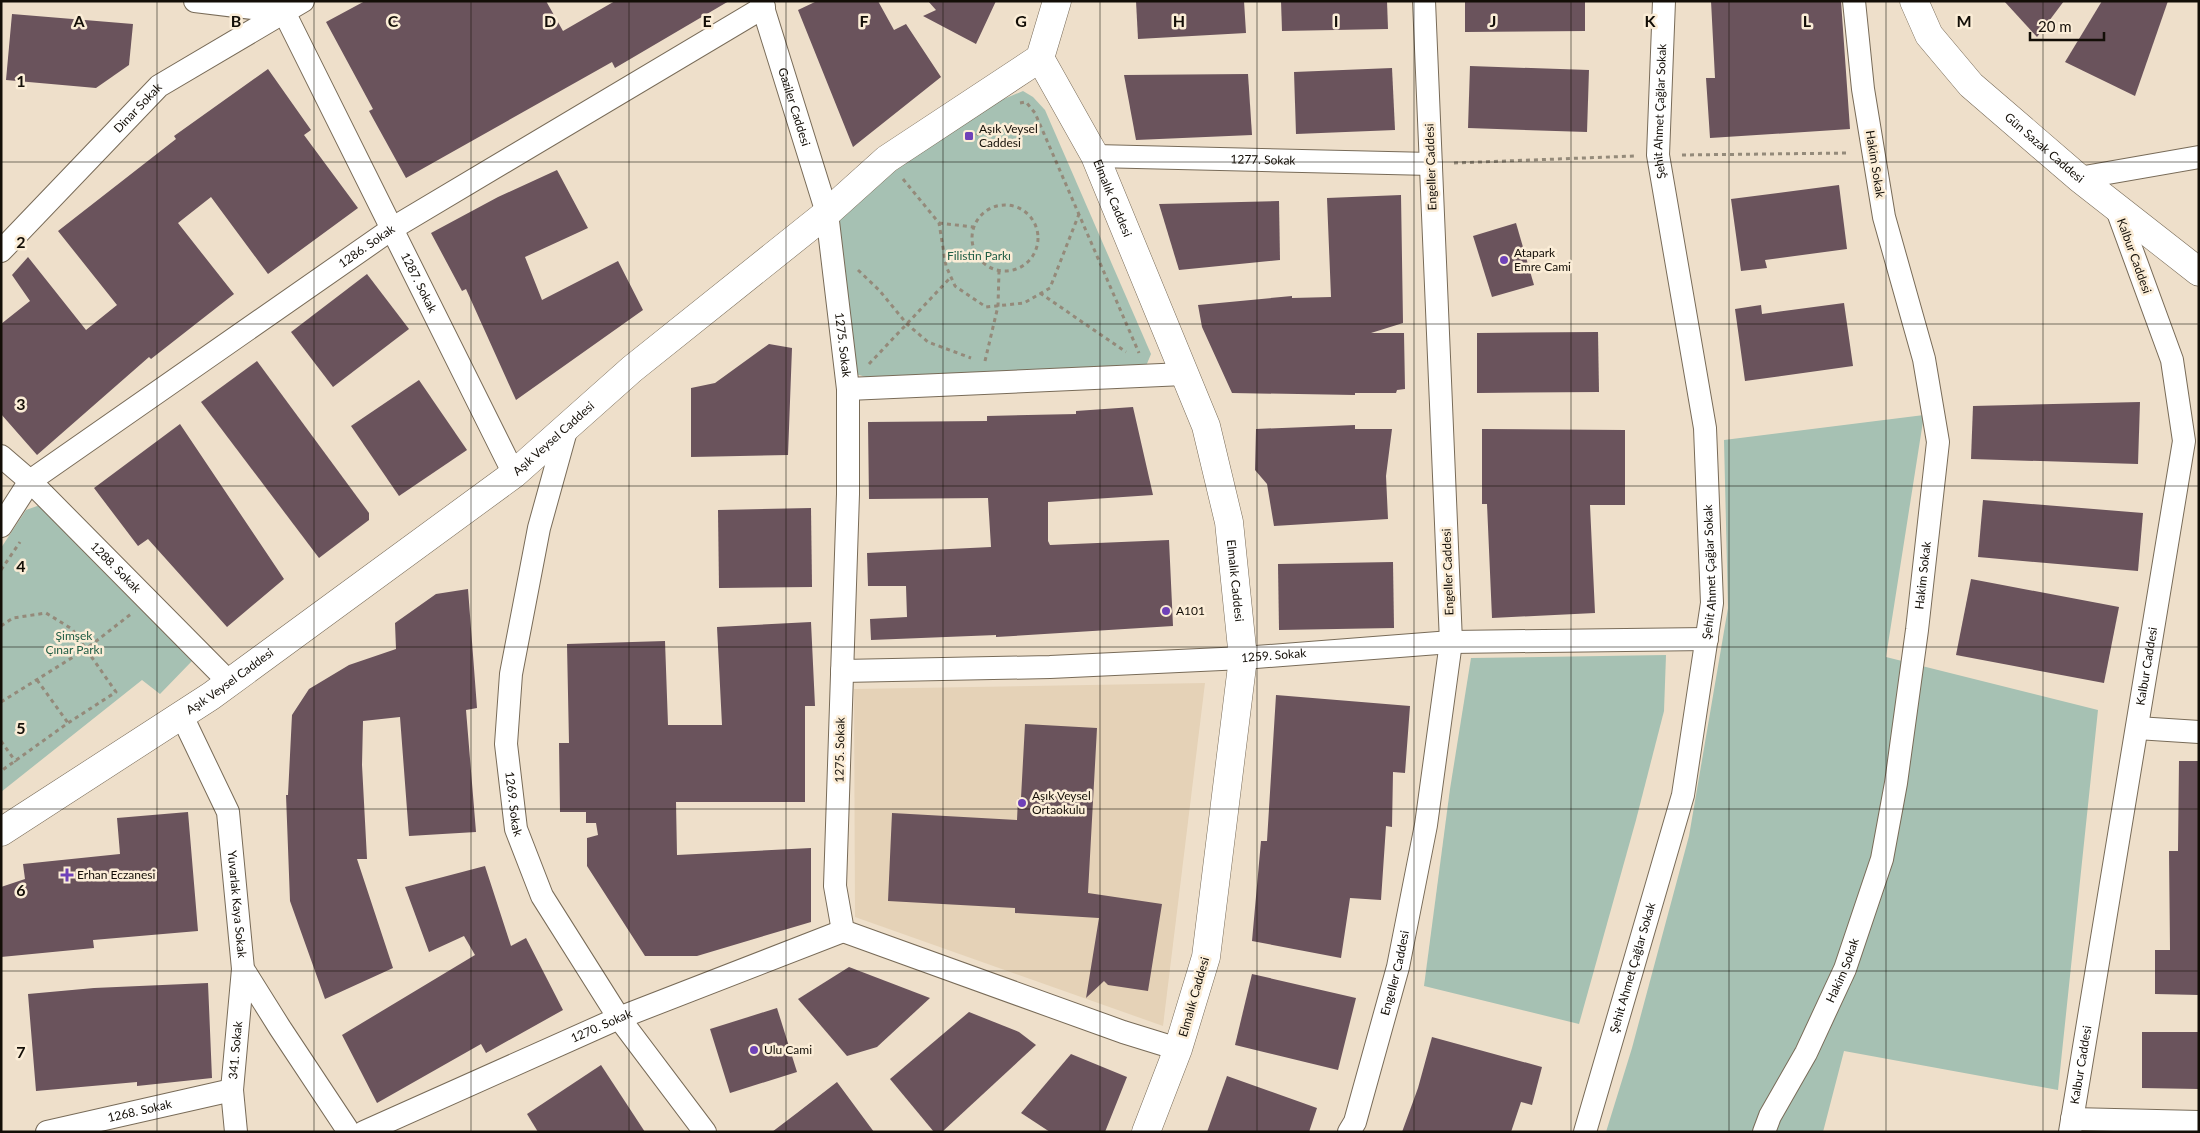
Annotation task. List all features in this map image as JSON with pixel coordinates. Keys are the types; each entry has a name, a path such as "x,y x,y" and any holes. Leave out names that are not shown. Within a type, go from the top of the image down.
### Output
{"street":[{"path":"194,1 293,7"},
{"path":"1040,58 1057,1"},
{"name":"Engeller Caddesi","path":"1350,1132 1355,1122 1398,967 1426,825 1451,642 1424,1"},
{"name":"Şehit Ahmet Çağlar Sokak","path":"1585,1132 1683,795 1712,603 1705,428 1658,155 1664,1"},
{"name":"Hakim Sokak","path":"1764,1132 1770,1116 1806,1053 1845,970 1882,858 1896,783 1917,630 1938,442 1924,359 1884,217 1864,89 1854,1"},
{"name":"Gün Sazak Caddesi","path":"1914,1 1929,35 1971,85 2079,178 2199,272"},
{"name":"Gaziler Caddesi","path":"762,4 827,213"},
{"name":"1286. Sokak","path":"1,526 30,481 393,228 762,4"},
{"name":"1287. Sokak","path":"293,7 393,228 514,474"},
{"name":"Dinar Sokak","path":"1,251 159,86 293,7"},
{"name":"Elmalık Caddesi","path":"1040,58 1094,156 1206,426 1230,522 1243,658 1206,957 1178,1049 1146,1132"},
{"name":"Aşık Veysel Caddesi","path":"4,827 182,716 514,474 632,369 827,213 886,159 1040,58"},
{"name":"1277. Sokak","path":"1094,156 1431,164"},
{"path":"2079,178 2199,157"},
{"name":"Kalbur Caddesi","path":"2071,1126 2184,441 2172,360 2116,207"},
{"name":"1275. Sokak","path":"827,213 848,389 848,494 835,886 843,931"},
{"path":"848,389 1184,374"},
{"name":"1269. Sokak","path":"567,427 540,528 510,674 506,744 516,829 542,896 619,1018 706,1132"},
{"name":"1288. Sokak","path":"1,456 30,481 229,682"},
{"name":"1259. Sokak","path":"842,671 1050,667 1243,658 1451,642 1707,639"},
{"name":"Yuvarlak Kaya Sokak","path":"182,716 228,812 243,969 349,1132"},
{"path":"2137,728 2199,732"},
{"path":"843,931 1122,1032 1178,1049"},
{"name":"1270. Sokak","path":"364,1132 619,1018 843,931"},
{"name":"341. Sokak","path":"236,1132 232,1090 243,969"},
{"name":"1268. Sokak","path":"48,1132 232,1090"},
{"path":"2071,1126 2199,1122"}],"path":[{"path":"1016,103 1026,102 1035,113 1140,356 1137,359"},
{"path":"967,138 976,136 988,123"},
{"path":"886,159 939,223 946,266 955,286 986,307 1024,302 1050,288 1079,214"},
{"path":"1007,205 1027,212 1034,221 1038,231 1038,242 1035,252 1029,261 1010,271 999,271 979,259 974,249 973,227 979,217 987,210 996,206 1007,205"},
{"path":"939,223 973,227"},
{"path":"855,276 854,266 879,290 907,324 928,342 984,363 994,363"},
{"path":"984,363 998,306 999,271"},
{"path":"863,371 951,277"},
{"path":"1040,293 1129,354"},
{"path":"1,702 86,649 135,611"},
{"path":"1,626 13,618 46,614 72,629 116,692 68,723 1,771"},
{"path":"37,680 68,723"},
{"path":"1,741 16,762"}],"shaded area":[{"name":"Aşık Veysel Ortaokulu","path":"1205,683 1163,1026 855,917 854,689"}],"green space":[{"name":"Filistin Parkı","path":"1023,91 1033,97 1045,110 1151,354 1146,366 870,378 855,374 838,222 877,184 980,109"},
{"path":"1924,415 1886,657 2098,710 2058,1090 1844,1051 1823,1132 1606,1132 1632,1048 1689,836 1728,608 1724,440"},
{"name":"Şimşek Çınar Parkı","path":"40,505 192,661 160,694 142,680 1,792 1,548 26,510"},
{"path":"1666,655 1664,711 1636,820 1579,1024 1424,986 1450,789 1471,658"}],"building":[{"path":"365,1 546,1 563,31 615,1 729,1 615,68 612,62 406,178 369,111 373,109 326,22"},
{"path":"817,1 878,1 894,30 906,24 941,77 853,147 798,10"},
{"path":"928,1 996,1 976,44 923,16 936,10"},
{"path":"1136,1 1244,1 1246,33 1138,39"},
{"path":"1281,1 1387,1 1388,29 1282,31"},
{"path":"1465,1 1585,1 1585,31 1465,32"},
{"path":"1711,1 1841,1 1850,129 1710,138 1706,78 1715,78"},
{"path":"2004,1 2064,1 2037,37"},
{"path":"2102,1 2168,1 2135,96 2065,62"},
{"path":"12,14 133,24 129,65 96,88 6,80"},
{"path":"1470,66 1589,70 1587,132 1468,128"},
{"path":"1392,68 1395,130 1296,134 1294,72"},
{"path":"268,69 311,130 304,135 358,208 268,274 211,197 178,223 234,294 151,359 149,357 37,455 1,414 1,324 30,301 12,275 28,257 86,330 117,305 58,231 176,139 174,136"},
{"path":"1248,74 1252,135 1136,140 1124,75"},
{"path":"557,170 588,228 525,257 542,300 618,261 643,310 516,400 466,289 462,291 431,233 498,197"},
{"path":"1839,185 1847,249 1765,260 1767,268 1741,271 1731,199"},
{"path":"1401,195 1403,323 1371,333 1404,333 1405,389 1397,390 1396,393 1355,393 1355,395 1232,393 1202,327 1198,305 1292,296 1292,298 1331,297 1327,198"},
{"path":"1279,201 1280,260 1179,270 1159,204"},
{"name":"Atapark Emre Cami","path":"1516,223 1534,285 1492,297 1473,236"},
{"path":"367,274 409,329 333,387 291,332"},
{"path":"1844,303 1853,366 1745,381 1735,309 1761,305 1762,314"},
{"path":"1598,332 1599,392 1477,393 1477,333"},
{"path":"769,344 792,348 788,455 691,457 691,388 715,383"},
{"path":"257,361 369,513 369,520 319,558 201,402"},
{"path":"419,380 467,450 399,496 351,426"},
{"path":"2140,402 2138,464 1971,459 1973,406"},
{"path":"1133,407 1153,495 1048,502 1048,541 1050,545 1169,540 1173,626 996,637 996,635 871,640 870,619 907,617 906,586 868,586 867,553 991,547 988,498 869,499 868,422 987,421 987,416 1076,414 1076,411"},
{"path":"180,424 284,579 227,627 148,539 138,546 94,488"},
{"path":"1355,425 1355,429 1392,429 1386,476 1388,519 1274,526 1267,484 1255,470 1256,429"},
{"path":"1482,429 1625,430 1625,505 1590,505 1595,613 1492,618 1487,504 1482,504"},
{"path":"1983,500 2143,513 2138,571 1978,557"},
{"path":"811,508 812,587 719,588 718,510"},
{"path":"1393,562 1394,628 1279,630 1278,564"},
{"path":"1971,579 2119,607 2104,683 1956,655"},
{"path":"468,589 477,708 466,710 476,832 409,836 400,717 363,721 362,765 367,859 357,859 393,968 325,999 290,901 286,795 288,795 292,715 309,689 349,665 396,649 395,623 436,594"},
{"path":"811,622 815,706 805,706 805,802 676,802 677,855 811,848 811,922 697,956 645,956 587,866 587,838 598,835 596,823 586,823 586,812 560,812 559,743 569,743 567,644 665,641 668,725 722,725 717,627"},
{"path":"1276,695 1410,706 1405,773 1393,772 1392,827 1386,826 1381,900 1350,898 1341,958 1252,941 1261,841 1267,841"},
{"path":"1025,724 1097,728 1088,893 1162,904 1148,991 1108,985 1104,981 1086,998 1099,918 1015,913 1015,908 888,901 892,813 1017,820 1018,798 1021,798"},
{"path":"2179,761 2199,761 2199,995 2155,994 2155,950 2170,950 2169,851 2178,851"},
{"path":"188,812 198,931 93,940 94,948 1,957 1,887 25,879 23,864 120,854 117,818"},
{"path":"485,866 511,946 526,938 563,1010 486,1053 481,1044 377,1103 342,1035 475,955 464,936 429,952 405,887"},
{"path":"849,967 930,998 877,1047 847,1056 798,999"},
{"path":"1252,974 1356,998 1338,1070 1235,1045"},
{"path":"208,983 212,1078 137,1086 137,1082 36,1091 28,994 94,988"},
{"name":"Ulu Cami","path":"777,1008 797,1072 730,1093 710,1029"},
{"path":"969,1012 1019,1032 1036,1045 942,1132 934,1132 890,1079"},
{"path":"2142,1032 2199,1032 2199,1089 2142,1088"},
{"path":"1432,1037 1542,1067 1532,1105 1521,1102 1511,1132 1402,1132 1418,1088"},
{"path":"1071,1054 1127,1077 1105,1132 1050,1132 1021,1113"},
{"path":"601,1065 645,1132 538,1132 527,1114"},
{"path":"1227,1076 1317,1108 1309,1132 1207,1132"},
{"path":"837,1082 874,1132 772,1132 797,1113"}],"place":[{"name":"Aşık Veysel Caddesi","path":"969,136"},
{"name":"Atapark Emre Cami","path":"1504,260"},
{"name":"A101","path":"1166,611"},
{"name":"Aşık Veysel Ortaokulu","path":"1022,803"},
{"name":"Erhan Eczanesi","path":"67,875"},
{"name":"Ulu Cami","path":"754,1050"}]}
